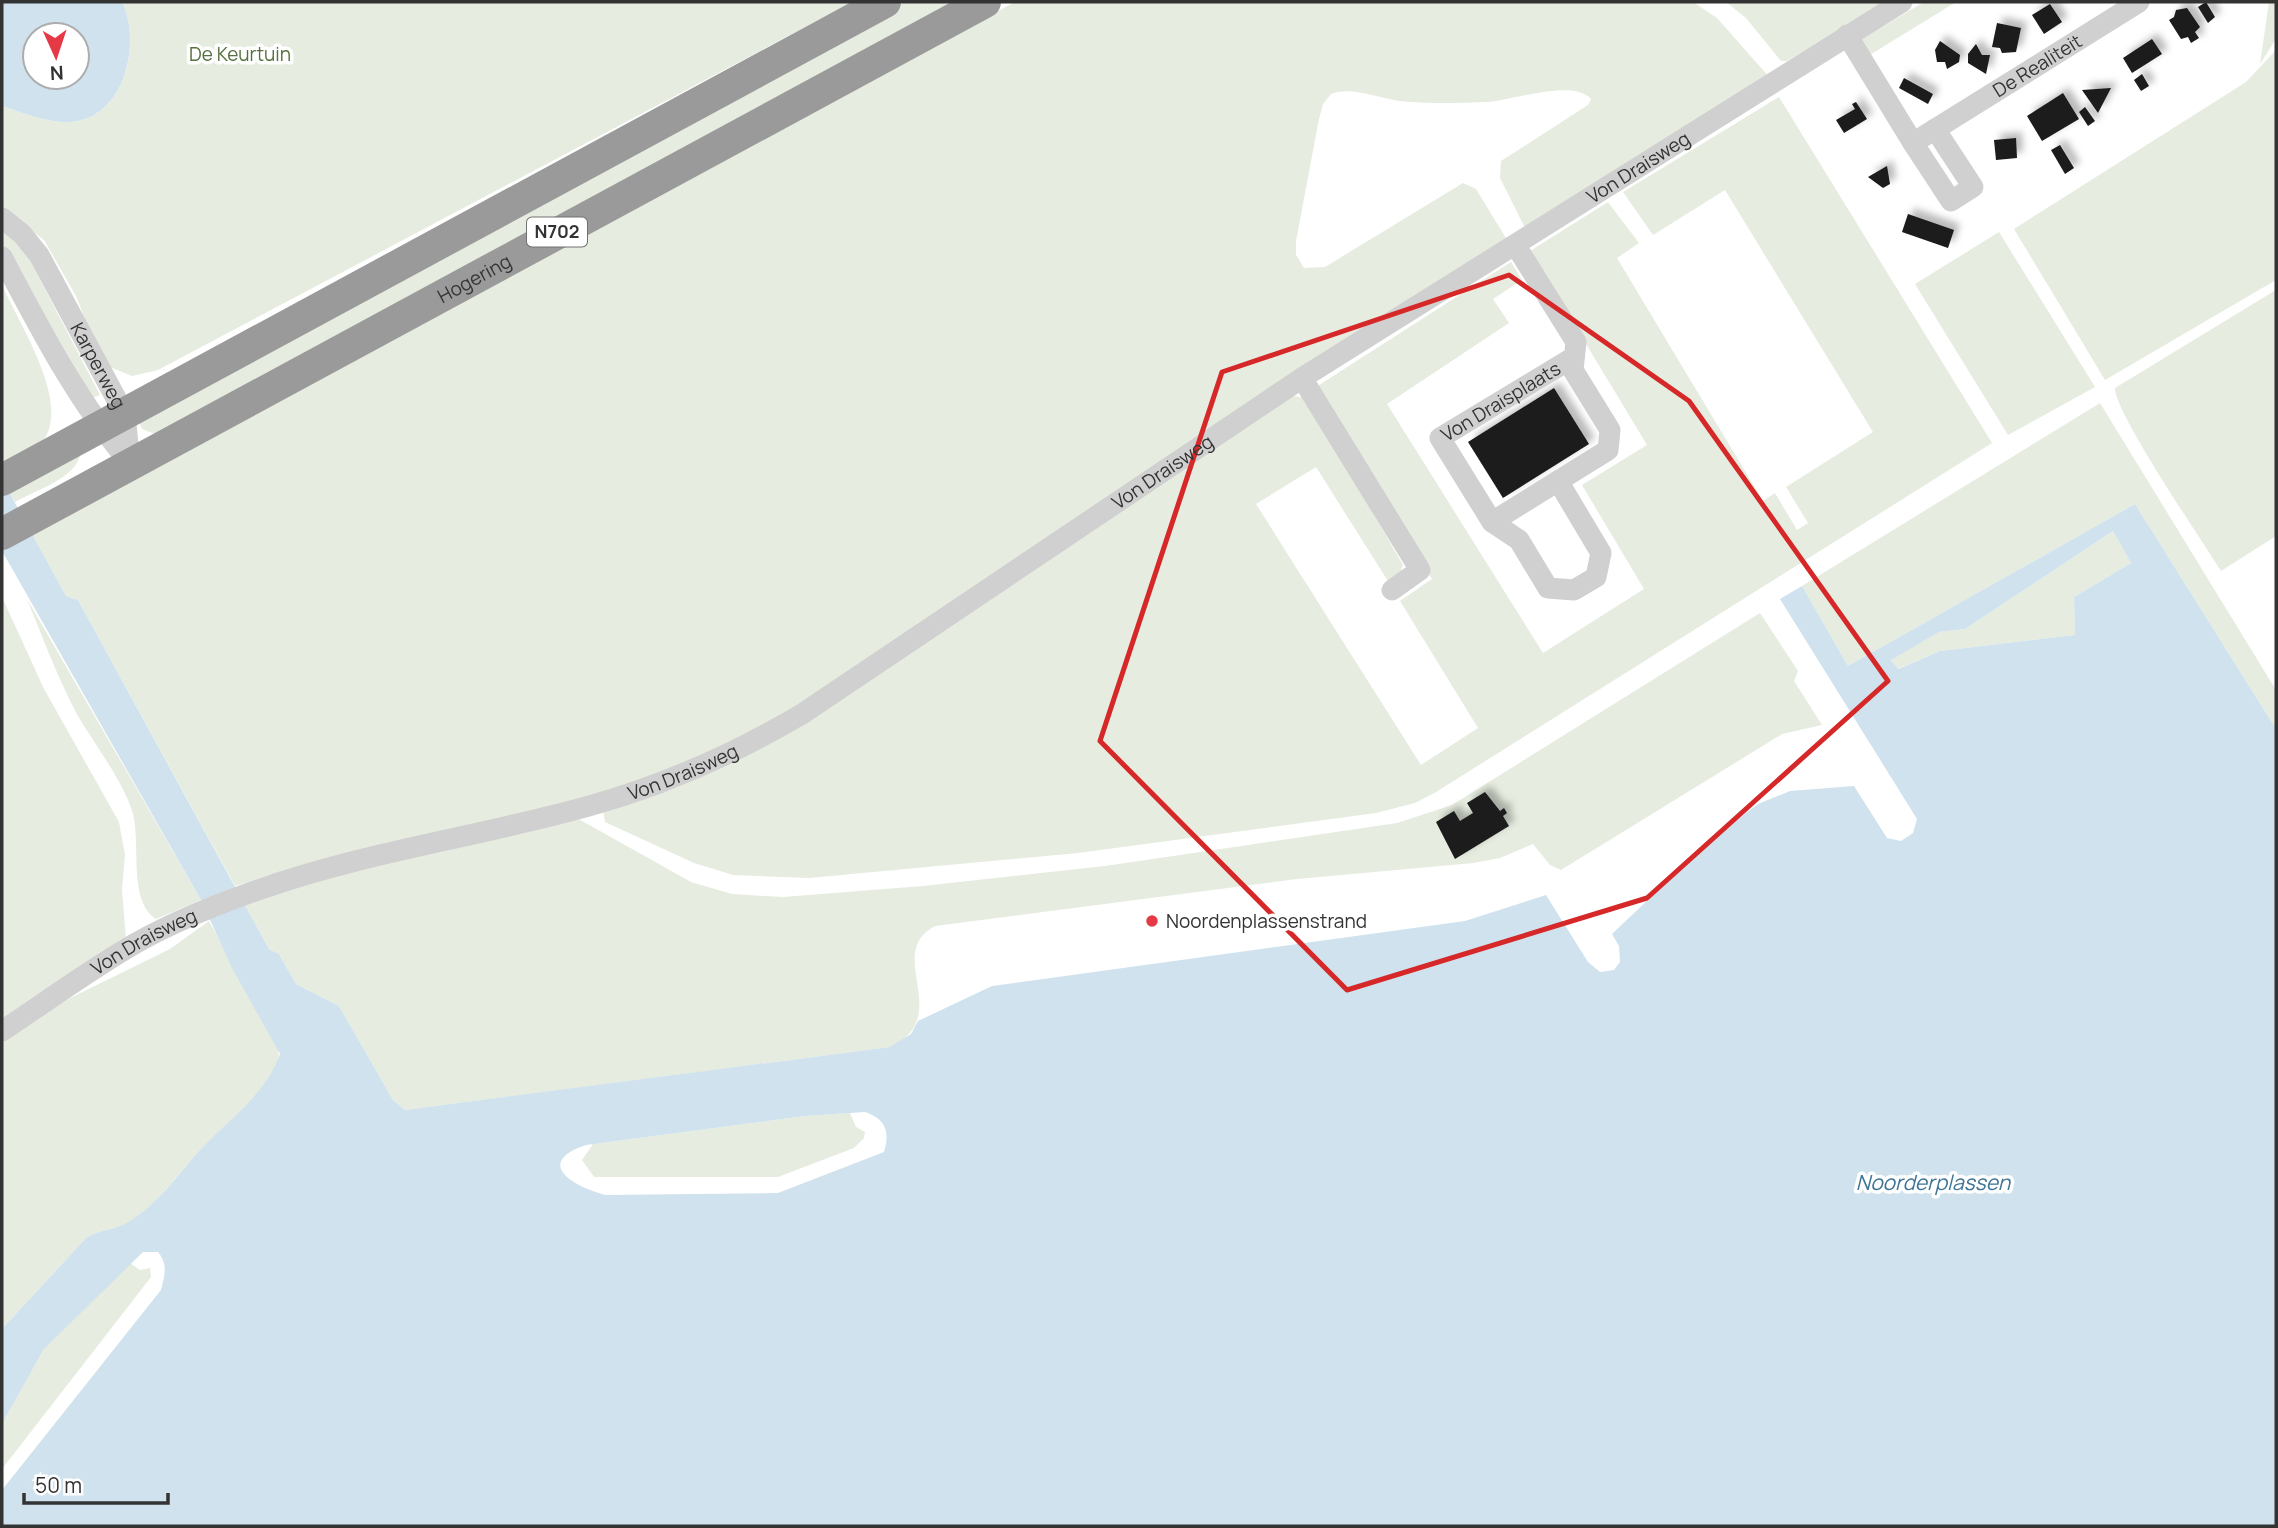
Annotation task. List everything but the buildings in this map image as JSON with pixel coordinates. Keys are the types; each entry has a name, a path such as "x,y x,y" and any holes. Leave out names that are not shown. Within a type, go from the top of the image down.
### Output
{"highway":[{"name":"N702","path":"14,473 885,2"},
{"name":"Hogering","path":"2,534 985,2"}],"street":[{"name":"Von Draisweg","path":"2,1031 121,952 255,891 347,862 590,806 665,782 721,759 802,714 1302,378 1902,2"},
{"name":"De Realiteit","path":"1913,143 2139,2"},
{"path":"1847,35 1951,201 1973,187 1935,129"},
{"name":"Karperweg","path":"2,218 22,234 39,255 130,463"},
{"name":"Von Draisplaats","path":"1492,522 1608,450 1609,430 1573,370 1576,342 1516,246"},
{"name":"Karperweg","path":"2,257 68,379 113,421"},
{"name":"Von Draisplaats","path":"1558,481 1601,553 1596,577 1574,590 1548,588 1519,540 1492,522 1440,438 1574,358"},
{"path":"1302,378 1420,570 1392,590"}],"highlighted area":[{"path":"1509,275 1689,401 1888,681 1647,898 1347,990 1100,741 1222,372"}],"green space":[{"name":"De Keurtuin","path":"122,2 852,2 158,370 132,376 110,367 92,337 76,296 44,240 2,209 2,106 62,122 89,118 104,108 116,94 129,57 128,19"},
{"path":"905,2 953,2 155,434 142,429 139,422"},
{"path":"1015,2 1693,2 1717,18 1770,78 1527,232 1500,178 1501,161 1588,105 1591,99 1571,90 1541,92 1497,101 1454,103 1400,101 1347,91 1331,94 1323,104 1319,119 1296,241 1296,255 1304,268 1325,267 1463,183 1476,189 1509,243 800,709 719,753 586,800 325,858 235,886 78,600 66,596 31,532"},
{"path":"1726,2 1888,2 1787,61 1781,61 1746,18"},
{"path":"1924,2 1956,2 1868,56 1859,41"},
{"path":"2269,2 2276,2 2276,39 2260,64"},
{"path":"2276,50 2276,280 2105,380 2014,229 2246,82"},
{"path":"1779,97 1992,443 1436,792 1415,803 1376,813 1078,853 809,878 733,875 694,863 605,822 603,810 667,789 1287,395 1306,398 1403,565 1400,573 1388,581 1316,467 1256,504 1421,765 1478,728 1400,601 1432,579 1316,387 1511,262 1522,280 1493,299 1509,323 1387,404 1543,653 1644,589 1582,485 1647,445 1530,251 1608,202 1639,243 1617,258 1763,501 1775,493 1797,530 1808,523 1786,487 1873,432 1725,190 1653,235 1623,192"},
{"path":"2,227 20,241 100,395 90,399 2,245"},
{"path":"1999,232 2095,387 2008,435 1915,284"},
{"path":"2,285 39,363 51,406 50,425 43,441 2,467"},
{"path":"2276,290 2276,536 2221,571 2143,448 2115,388"},
{"path":"2100,403 2276,690 2276,729 2135,504 1848,666 1802,586"},
{"path":"81,449 79,459 66,475 15,502 7,489"},
{"path":"2113,531 2131,563 2074,597 2075,635 1940,651 1897,669 1891,659 1939,632 1965,629"},
{"path":"2,597 44,689 119,822 125,855 122,890 126,940 2,1026"},
{"path":"27,599 201,900 156,919 147,911 139,886 135,827 129,802 78,716"},
{"path":"1760,613 1798,671 1794,681 1822,725 1782,734 1561,870 1550,865 1533,844 1500,858 1473,863 1297,879 935,926 921,938 915,952 918,1019 909,1034 891,1047 405,1110 393,1100 339,1006 296,984 279,954 269,949 245,905 270,892 575,817 691,882 732,894 783,897 923,886 1105,866 1397,823 1452,805"},
{"path":"209,921 276,1042 279,1054 276,1067 261,1091 199,1151 150,1206 126,1224 86,1238 2,1329 2,1041 52,1007 170,949"},
{"path":"850,1113 856,1127 865,1132 864,1138 854,1148 778,1177 594,1177 582,1160 593,1144 805,1116"},
{"path":"130,1263 140,1270 150,1268 151,1277 2,1469 2,1424 44,1349"}],"water":[{"path":"2,2 122,2 128,19 129,57 116,94 104,108 89,118 62,122 2,106"},
{"name":"Noorderplassen","path":"2,479 66,596 78,600 269,949 279,954 296,984 339,1006 393,1100 405,1110 890,1047 911,1034 918,1021 992,986 1465,921 1546,895 1588,962 1600,972 1614,970 1620,962 1619,946 1612,934 1714,837 1758,804 1790,791 1854,786 1887,838 1901,841 1913,833 1917,819 1780,599 1802,586 1848,666 2135,504 2276,729 2276,1526 2,1526 2,1490 161,1290 163,1261 158,1252 143,1252 44,1349 2,1424 2,1329 86,1238 125,1224 158,1198 198,1152 255,1095 265,1083 280,1054 232,968 201,900 2,551","holes":["2113,531 2131,563 2074,597 2075,635 1940,651 1898,669 1891,660 1939,632 1965,629","865,1112 878,1118 885,1127 887,1138 884,1152 778,1193 606,1195 572,1181 560,1167 562,1159 570,1152 586,1145 805,1116"]}],"place":[{"name":"Noordenplassenstrand","path":"1152,921"}]}
